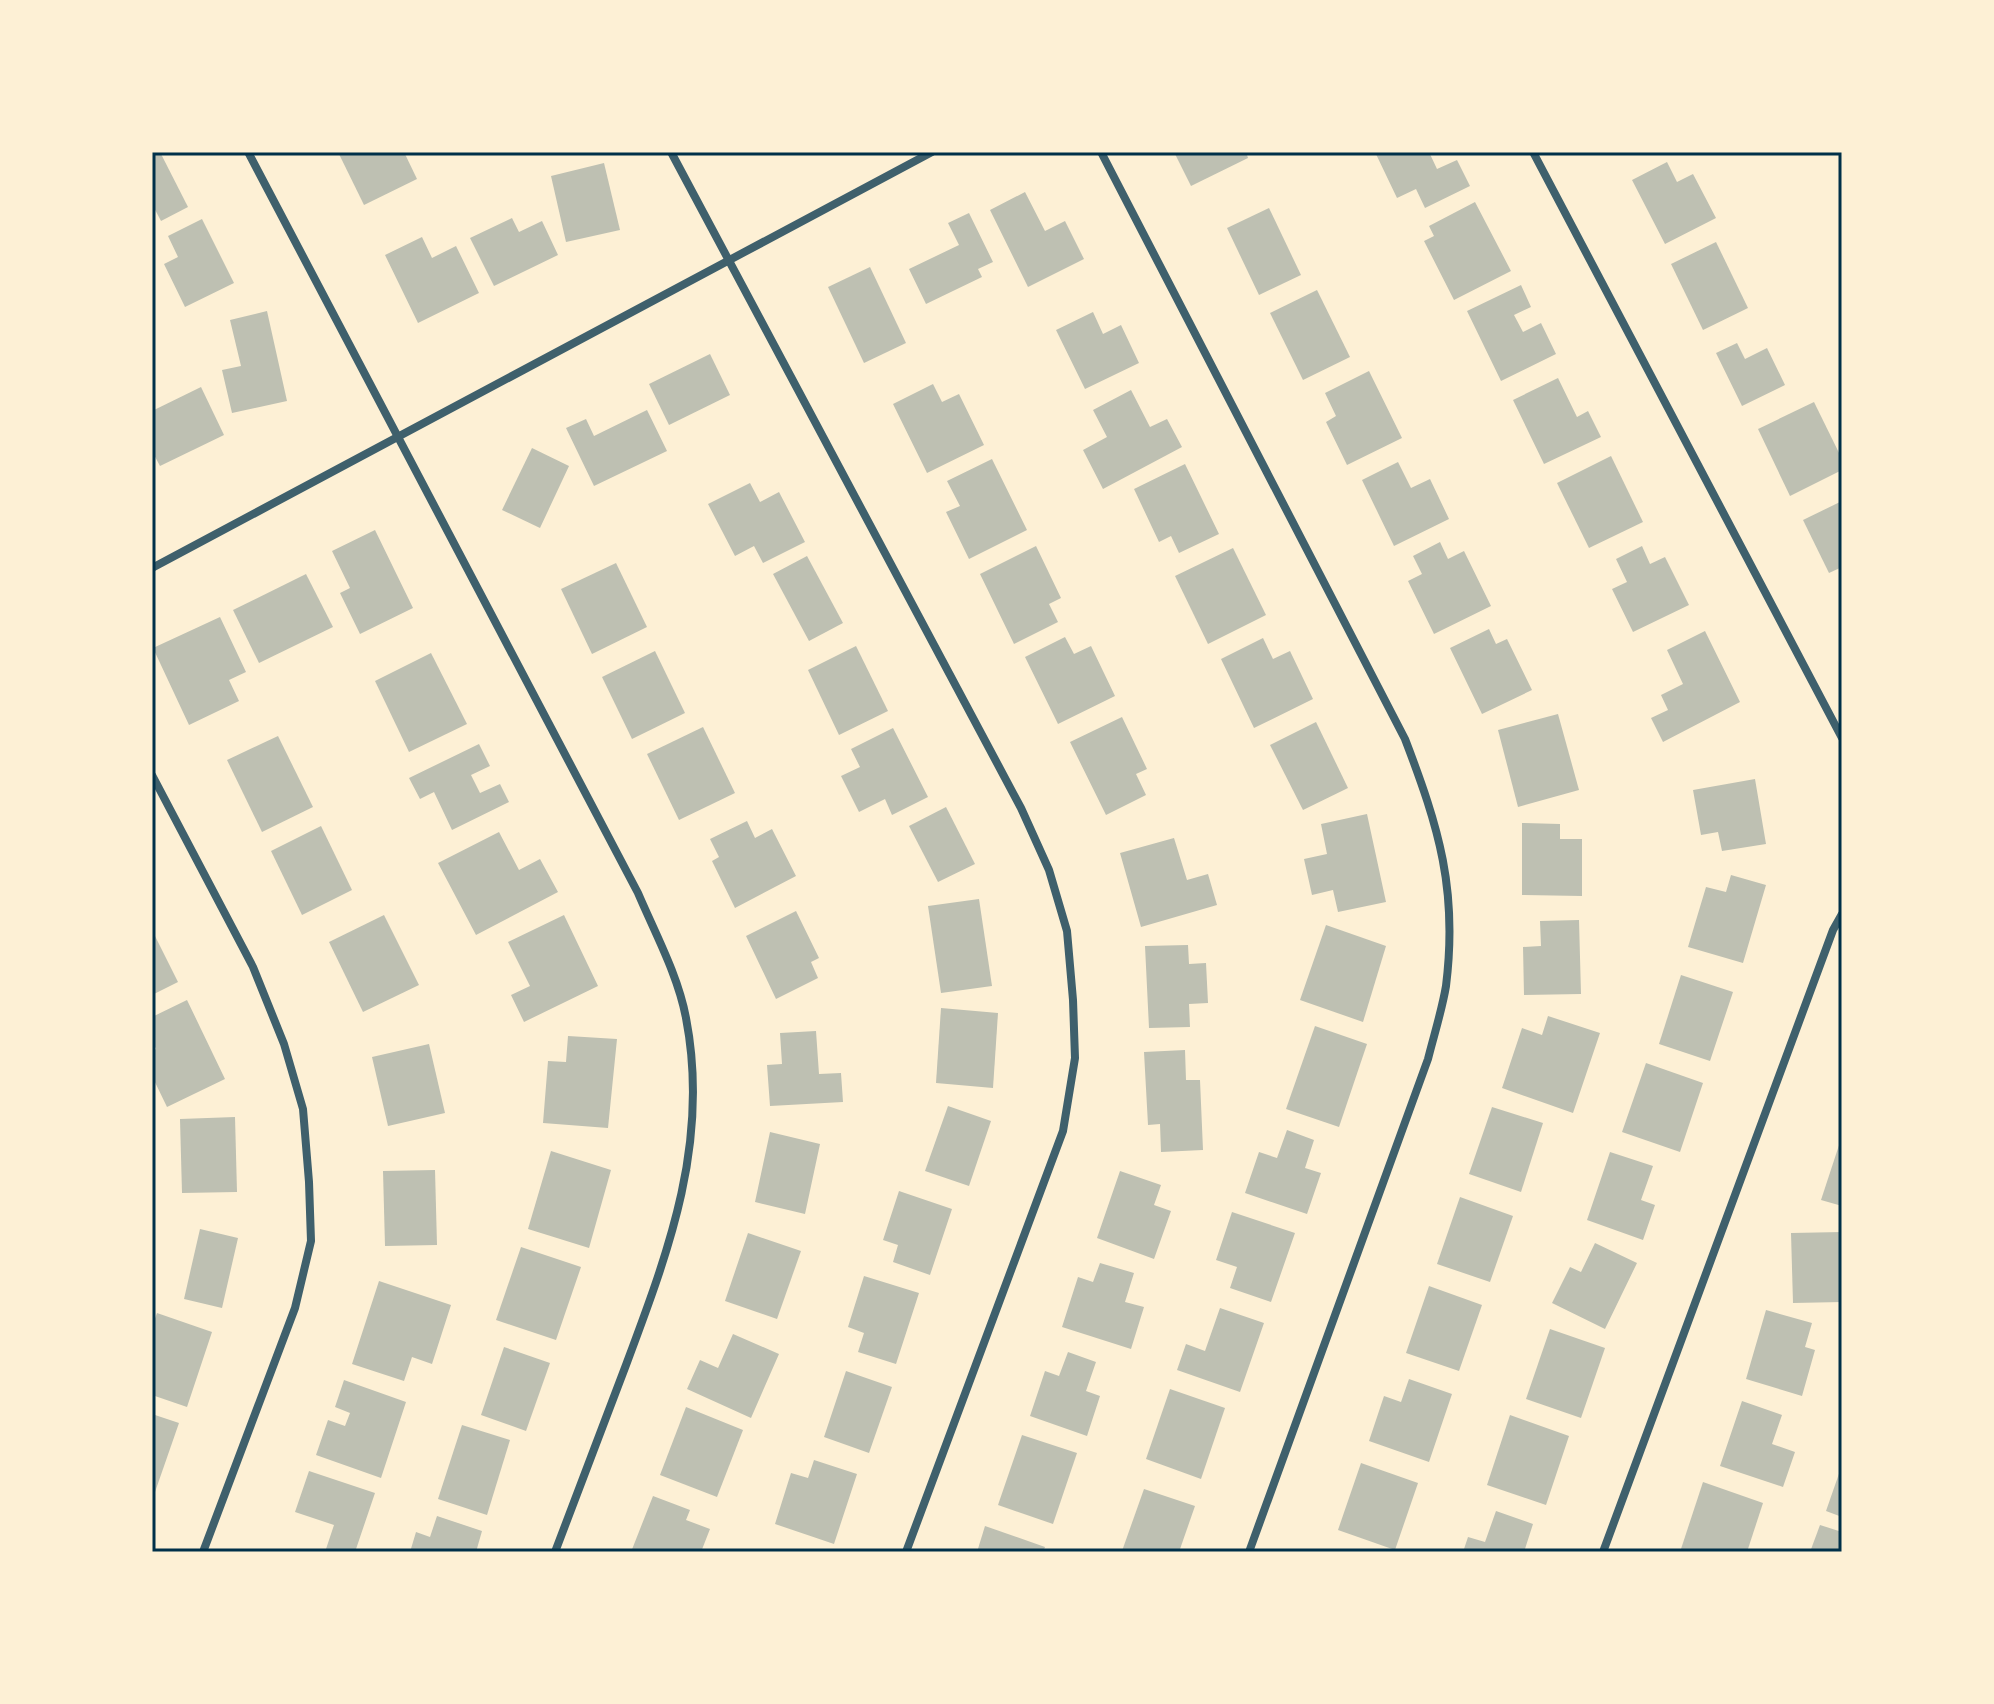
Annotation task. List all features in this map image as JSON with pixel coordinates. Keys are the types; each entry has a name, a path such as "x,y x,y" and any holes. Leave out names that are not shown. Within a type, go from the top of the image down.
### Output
{"street":[{"path":"248,152 638,893 667,958 686,1015 695,1089 689,1161 674,1226 647,1307 555,1552"},
{"path":"671,152 1021,808 1049,870 1067,931 1075,1058 1063,1131 906,1552"},
{"path":"152,568 932,152"},
{"path":"1101,152 1405,739 1430,806 1445,860 1450,922 1445,988 1428,1059 1249,1552"},
{"path":"1533,152 1842,738"},
{"path":"152,775 253,967 284,1044 303,1109 309,1182 311,1241 295,1308 203,1552"},
{"path":"1603,1552 1833,930 1842,914"}],"building":[{"path":"160,152 188,207 161,221 152,204 152,155"},
{"path":"338,152 404,152 417,179 364,205"},
{"path":"1174,152 1246,152 1248,158 1191,186"},
{"path":"1375,152 1429,152 1437,169 1457,160 1470,186 1425,208 1416,189 1397,198"},
{"path":"1667,162 1677,182 1693,174 1716,218 1665,244 1632,180"},
{"path":"604,163 620,230 566,242 551,176"},
{"path":"1025,192 1045,231 1065,221 1084,259 1028,287 990,210"},
{"path":"1475,202 1511,271 1454,300 1424,241 1434,236 1429,226"},
{"path":"1269,208 1301,275 1259,295 1227,228"},
{"path":"969,213 993,262 978,269 982,277 926,304 909,269 959,245 948,223"},
{"path":"512,218 519,232 542,221 558,255 494,286 470,238"},
{"path":"202,219 234,283 185,307 164,264 178,257 168,236"},
{"path":"422,237 432,258 456,246 479,293 418,323 385,255"},
{"path":"1716,242 1748,308 1703,330 1671,264"},
{"path":"870,267 906,343 864,363 828,287"},
{"path":"1521,285 1531,307 1514,315 1523,332 1541,323 1556,354 1501,381 1467,311"},
{"path":"1317,290 1350,357 1303,380 1270,313"},
{"path":"267,311 287,401 232,413 222,370 241,366 230,320"},
{"path":"1093,312 1103,334 1121,325 1139,363 1085,389 1056,330"},
{"path":"1737,343 1745,359 1767,348 1785,385 1742,406 1716,353"},
{"path":"710,354 730,395 669,425 649,384"},
{"path":"1369,371 1402,438 1347,465 1326,422 1336,416 1325,393"},
{"path":"1558,378 1577,417 1588,411 1601,437 1544,464 1513,400"},
{"path":"933,384 942,402 959,394 984,445 927,473 893,404"},
{"path":"201,387 224,435 160,466 152,451 152,411"},
{"path":"1131,390 1150,427 1167,419 1182,447 1103,489 1083,450 1107,437 1093,410"},
{"path":"1814,402 1842,459 1842,470 1790,496 1758,429"},
{"path":"647,410 667,451 594,486 566,428 586,419 594,436"},
{"path":"532,448 569,466 540,528 502,510"},
{"path":"1611,456 1643,522 1589,548 1557,483"},
{"path":"992,459 1027,530 969,559 946,512 960,506 947,481"},
{"path":"1398,462 1411,488 1430,479 1449,519 1394,546 1362,480"},
{"path":"1185,464 1219,534 1179,553 1171,536 1159,542 1134,489"},
{"path":"750,483 760,502 779,492 805,542 763,563 754,546 735,556 708,504"},
{"path":"1842,501 1842,567 1829,573 1803,520"},
{"path":"375,530 413,608 360,634 340,593 350,588 332,551"},
{"path":"1440,542 1448,559 1464,551 1491,606 1434,634 1408,581 1422,574 1413,556"},
{"path":"1036,546 1061,598 1049,604 1058,622 1014,644 980,574"},
{"path":"1642,546 1650,564 1665,557 1689,605 1633,632 1612,589 1627,582 1616,559"},
{"path":"1233,548 1266,615 1208,644 1175,576"},
{"path":"807,556 843,623 809,641 773,574"},
{"path":"616,563 647,627 592,654 561,589"},
{"path":"306,574 333,627 259,663 233,610"},
{"path":"220,617 246,672 229,680 239,701 189,725 153,648"},
{"path":"1489,629 1496,644 1507,639 1532,690 1482,714 1450,648"},
{"path":"1705,631 1740,702 1663,742 1651,718 1668,710 1661,695 1683,684 1667,650"},
{"path":"1065,637 1074,654 1091,646 1115,696 1058,724 1025,657"},
{"path":"1263,638 1273,659 1290,651 1313,699 1254,728 1221,659"},
{"path":"856,646 888,711 839,735 808,670"},
{"path":"655,651 685,713 632,739 602,677"},
{"path":"431,653 467,724 409,752 375,681"},
{"path":"1558,714 1579,790 1518,807 1498,730"},
{"path":"1122,717 1147,769 1136,774 1146,795 1106,815 1070,742"},
{"path":"1316,722 1348,788 1303,810 1270,745"},
{"path":"703,727 735,793 679,820 647,754"},
{"path":"893,728 928,797 892,815 885,799 859,812 841,776 860,767 851,749"},
{"path":"278,736 313,807 262,832 227,760"},
{"path":"479,744 490,766 471,775 480,793 500,784 509,802 452,830 434,792 420,799 409,778"},
{"path":"1755,779 1766,844 1722,851 1718,832 1701,835 1693,790"},
{"path":"946,807 975,864 938,882 909,826"},
{"path":"1367,814 1386,902 1338,912 1333,890 1312,895 1304,859 1327,854 1321,824"},
{"path":"747,821 755,838 772,829 796,876 735,908 712,861 719,857 710,839"},
{"path":"1522,823 1560,824 1560,839 1582,839 1582,896 1522,895"},
{"path":"321,826 352,890 302,915 271,851"},
{"path":"499,832 519,870 540,859 558,892 476,935 438,863"},
{"path":"1174,838 1187,880 1208,874 1217,905 1141,927 1120,853"},
{"path":"1731,875 1766,885 1743,963 1688,947 1706,887 1726,892"},
{"path":"979,899 992,986 941,993 928,906"},
{"path":"796,911 819,958 811,962 818,978 776,999 746,936"},
{"path":"384,915 419,985 363,1012 329,942"},
{"path":"564,915 598,986 524,1022 511,995 530,986 508,942"},
{"path":"1579,920 1581,994 1524,995 1523,947 1541,946 1540,921"},
{"path":"1326,925 1386,946 1363,1022 1300,1000"},
{"path":"152,930 178,982 152,995"},
{"path":"1188,945 1189,964 1206,963 1208,1003 1189,1004 1190,1027 1149,1028 1145,946"},
{"path":"1681,975 1733,992 1710,1061 1659,1044"},
{"path":"187,1000 225,1079 167,1107 152,1076 152,1052 156,1049 152,1040 152,1017"},
{"path":"941,1008 998,1013 993,1088 936,1083"},
{"path":"1548,1016 1600,1033 1573,1113 1502,1088 1522,1028 1542,1035"},
{"path":"1315,1026 1367,1044 1339,1127 1286,1109"},
{"path":"816,1031 819,1074 841,1073 843,1102 770,1106 767,1065 782,1064 780,1033"},
{"path":"568,1036 617,1039 608,1128 543,1123 548,1061 566,1062"},
{"path":"429,1044 445,1113 388,1126 372,1057"},
{"path":"1185,1050 1186,1080 1200,1080 1203,1150 1161,1152 1160,1124 1148,1125 1144,1052"},
{"path":"1646,1063 1703,1083 1680,1152 1622,1132"},
{"path":"948,1106 991,1121 969,1186 925,1171"},
{"path":"1492,1107 1543,1123 1521,1192 1469,1174"},
{"path":"235,1117 237,1192 182,1193 180,1119"},
{"path":"1287,1130 1314,1140 1305,1168 1321,1173 1307,1214 1245,1193 1259,1152 1277,1158"},
{"path":"770,1132 820,1144 805,1214 755,1202"},
{"path":"1842,1136 1842,1206 1821,1200"},
{"path":"551,1151 611,1170 589,1248 528,1229"},
{"path":"1610,1152 1653,1166 1641,1200 1655,1205 1643,1240 1587,1220"},
{"path":"435,1170 437,1245 385,1246 383,1171"},
{"path":"1120,1171 1161,1185 1154,1205 1171,1211 1154,1259 1097,1238"},
{"path":"899,1191 952,1209 930,1275 893,1262 898,1245 883,1240"},
{"path":"1460,1197 1513,1216 1490,1282 1437,1264"},
{"path":"1232,1212 1295,1233 1271,1302 1230,1288 1237,1267 1216,1260"},
{"path":"200,1229 238,1238 222,1308 184,1299"},
{"path":"1842,1232 1842,1302 1793,1303 1791,1233"},
{"path":"748,1233 801,1251 777,1319 725,1301"},
{"path":"1595,1243 1637,1263 1605,1329 1552,1303 1570,1267 1581,1272"},
{"path":"521,1247 581,1267 556,1340 496,1320"},
{"path":"1100,1263 1134,1273 1125,1302 1144,1307 1131,1349 1062,1327 1078,1277 1093,1282"},
{"path":"864,1276 919,1293 896,1364 858,1352 864,1333 848,1327"},
{"path":"379,1281 451,1305 432,1364 412,1357 404,1381 352,1364"},
{"path":"1429,1286 1482,1305 1459,1371 1406,1353"},
{"path":"1220,1308 1264,1323 1240,1392 1177,1370 1186,1344 1205,1351"},
{"path":"1766,1310 1812,1323 1805,1347 1815,1350 1802,1396 1746,1379"},
{"path":"157,1313 212,1332 187,1407 152,1395 152,1327"},
{"path":"1550,1329 1605,1348 1581,1418 1526,1399"},
{"path":"733,1334 779,1354 751,1418 687,1389 700,1360 718,1368"},
{"path":"504,1347 550,1363 526,1431 481,1415"},
{"path":"1068,1352 1096,1362 1086,1391 1100,1396 1087,1436 1030,1416 1045,1371 1059,1376"},
{"path":"846,1371 892,1387 869,1453 824,1437"},
{"path":"1409,1379 1452,1394 1429,1462 1369,1441 1384,1396 1401,1402"},
{"path":"344,1380 406,1402 381,1478 316,1455 328,1420 345,1426 350,1413 335,1407"},
{"path":"1170,1389 1225,1408 1201,1479 1146,1459"},
{"path":"1742,1401 1782,1415 1772,1444 1795,1452 1783,1487 1720,1466"},
{"path":"686,1407 743,1430 717,1497 660,1475"},
{"path":"152,1414 179,1423 155,1492 152,1491"},
{"path":"1510,1415 1569,1436 1546,1505 1487,1485"},
{"path":"462,1425 510,1440 487,1515 438,1499"},
{"path":"1022,1435 1077,1453 1053,1524 998,1505"},
{"path":"814,1460 857,1474 834,1544 775,1524 791,1473 808,1478"},
{"path":"1361,1463 1418,1483 1395,1550 1338,1530"},
{"path":"1842,1465 1842,1517 1826,1511"},
{"path":"309,1471 375,1493 355,1552 325,1552 334,1525 295,1512"},
{"path":"1703,1482 1763,1503 1747,1552 1680,1552"},
{"path":"1144,1489 1195,1506 1179,1552 1122,1551"},
{"path":"653,1496 690,1510 686,1520 710,1529 701,1552 631,1552"},
{"path":"1496,1511 1533,1524 1524,1552 1463,1552 1468,1537 1485,1542"},
{"path":"437,1516 482,1531 476,1552 410,1552 416,1532 430,1537"},
{"path":"1820,1525 1842,1532 1842,1552 1810,1552"},
{"path":"985,1526 1045,1547 1043,1552 977,1552"}]}
